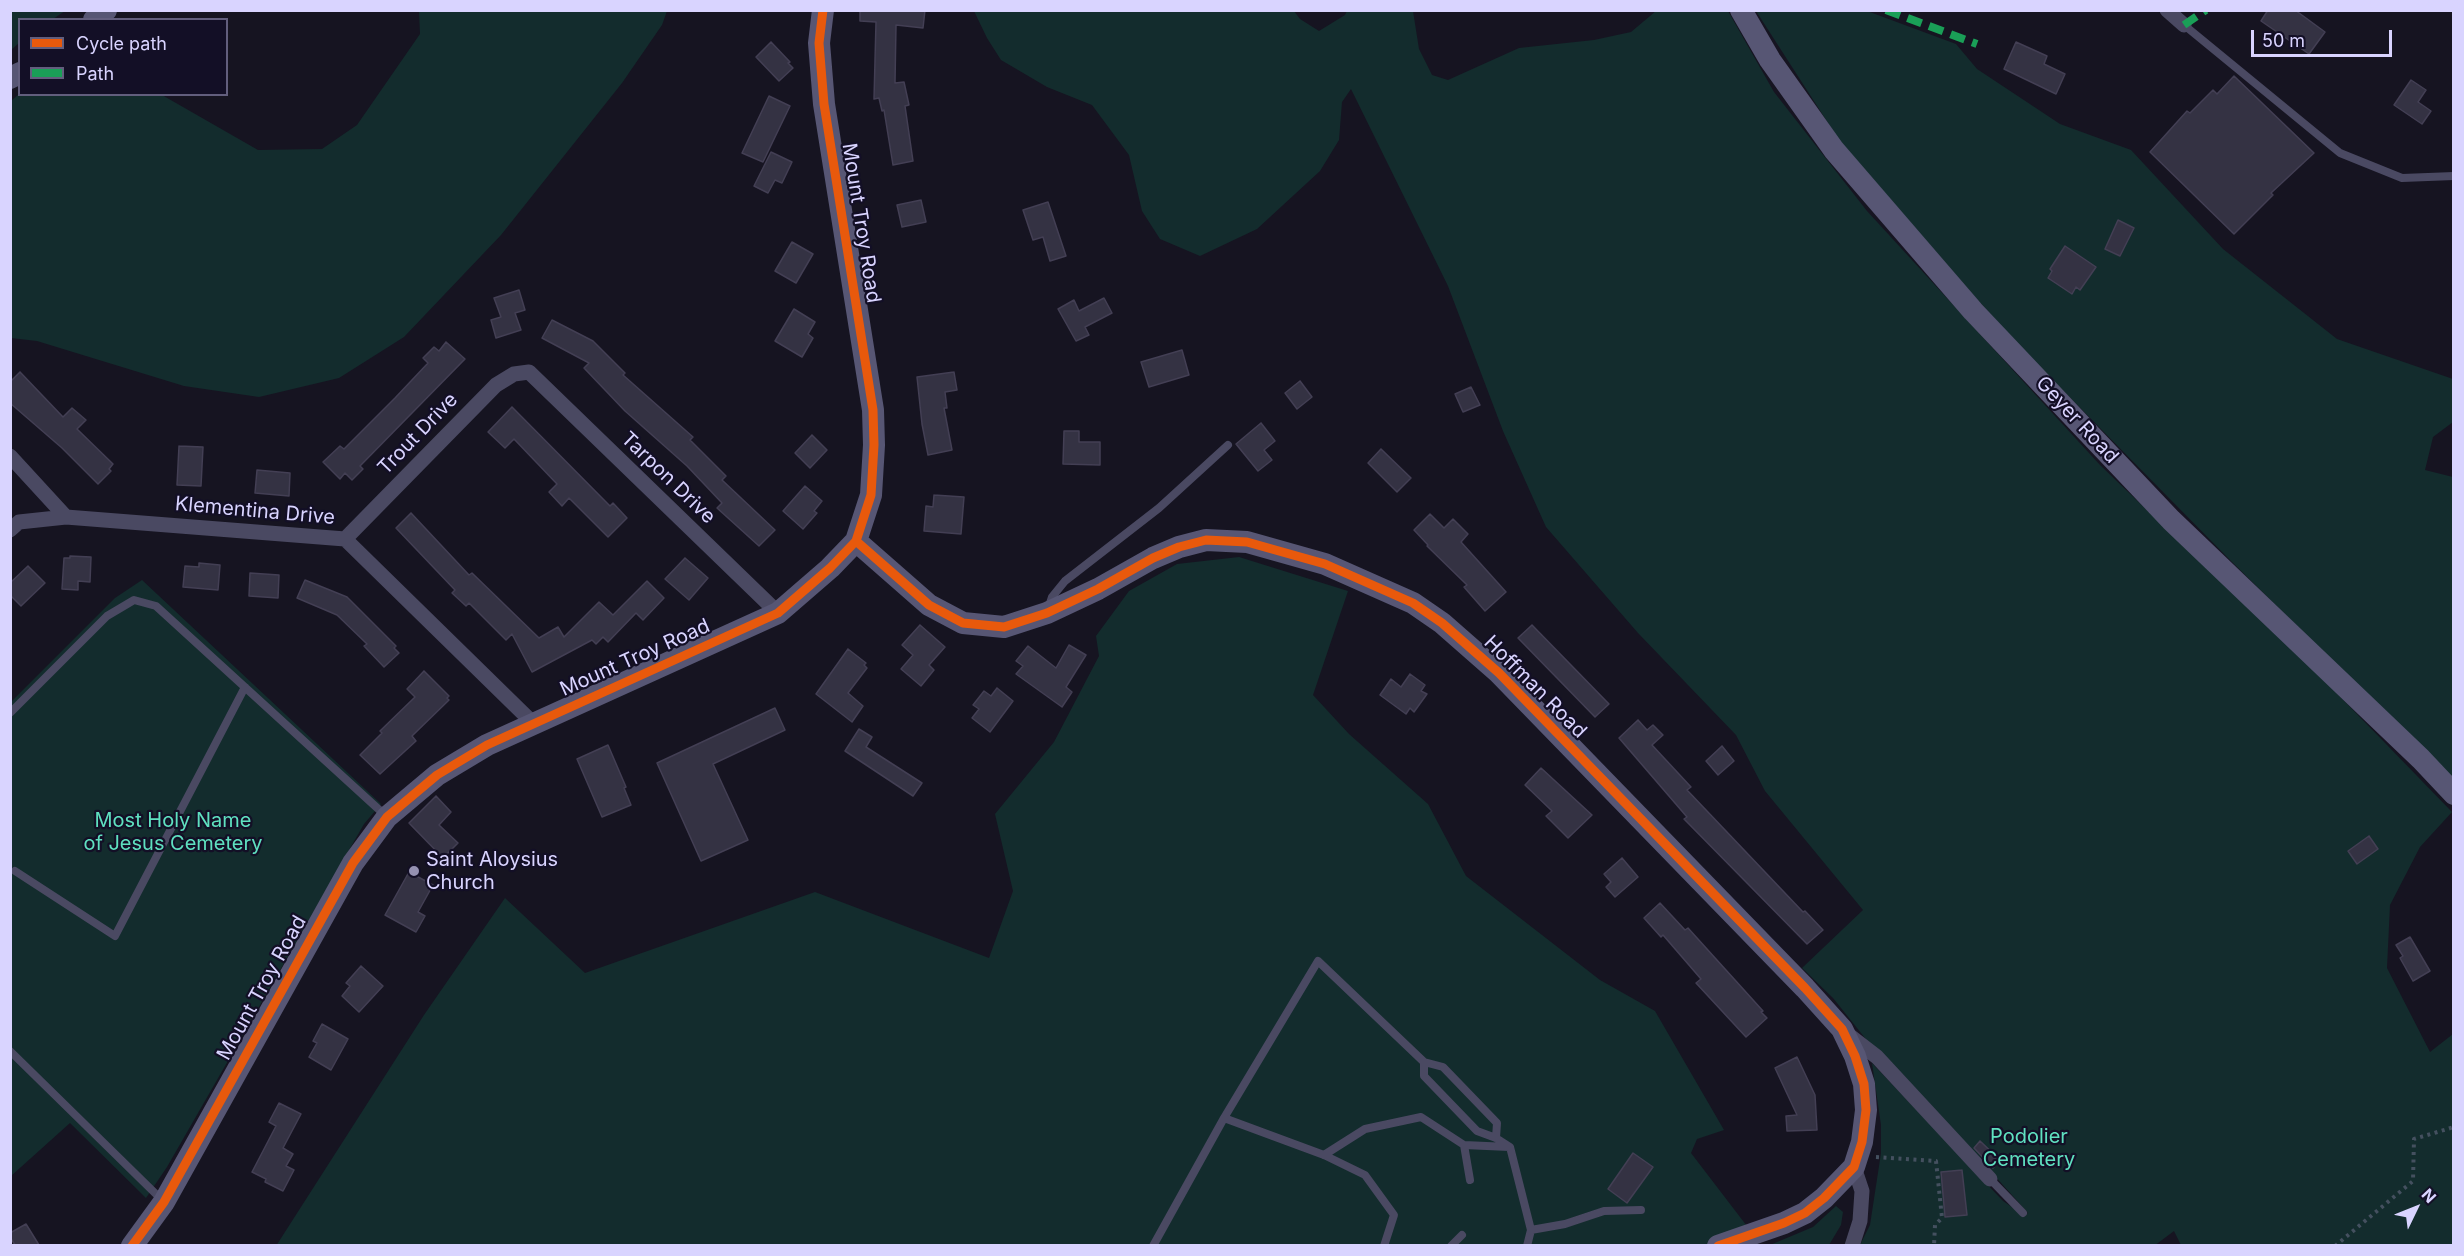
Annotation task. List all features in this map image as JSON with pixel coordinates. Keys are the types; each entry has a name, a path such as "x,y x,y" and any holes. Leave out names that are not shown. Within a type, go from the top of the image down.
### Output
{"street":[{"name":"Mount Troy Road","path":"132,1245 164,1202 353,863 387,817 437,775 487,745 778,613 830,568 856,541 871,495 874,445 873,410 824,104 819,43 823,10"},
{"name":"Geyer Road","path":"1742,10 1770,60 1834,150 1973,311 2171,520 2421,759 2454,794"},
{"path":"2167,10 2184,25"},
{"name":"Trout Drive","path":"345,539 496,385 514,374 529,372"},
{"name":"Tarpon Drive","path":"529,372 778,613"},
{"path":"10,456 66,517"},
{"name":"Klementina Drive","path":"10,530 20,522 66,517 345,539 534,724"},
{"name":"Hoffman Road","path":"856,541 929,605 963,623 1004,627 1047,613 1098,589 1153,558 1179,547 1206,540 1246,542 1325,564 1413,603 1442,623 1499,673 1805,987 1842,1029 1877,1057 1990,1179"},
{"name":"Hoffman Road","path":"1842,1029 1855,1056 1864,1084 1866,1110 1862,1142 1856,1162"},
{"path":"1718,1245 1784,1223 1805,1213 1824,1198 1856,1162"},
{"path":"1852,1245 1860,1221 1862,1191 1856,1162"}],"lane":[{"path":"2184,25 2340,153 2402,178 2454,176"},
{"path":"1047,613 1052,597 1065,581 1159,508 1228,445"},
{"path":"10,712 107,616 134,600 156,606 387,817"},
{"path":"15,871 115,936 245,687"},
{"path":"1153,1245 1224,1118 1317,961 1424,1062 1443,1067 1497,1123 1496,1138"},
{"path":"10,1051 164,1202"},
{"path":"1424,1062 1424,1076 1477,1131 1496,1138 1510,1147 1531,1230 1527,1245"},
{"path":"1324,1155 1365,1129 1421,1117 1464,1145 1510,1147"},
{"path":"1224,1118 1324,1155 1365,1176 1394,1215 1384,1245"},
{"path":"1464,1145 1470,1180"},
{"path":"1990,1179 2023,1213"},
{"path":"1531,1230 1565,1224 1604,1211 1641,1210"},
{"path":"1451,1245 1462,1235"}],"path":[{"path":"2335,1245 2413,1180 2414,1139 2454,1127"},
{"path":"1856,1162 1936,1161 1942,1218 1935,1225 1934,1245"}],"green space":[{"path":"11,10 65,10 54,18 18,18 18,44 11,50"},
{"path":"419,11 667,11 662,25 622,83 501,235 404,337 339,378 259,397 184,386 37,341 11,338 11,101 18,95 164,96 258,150 322,149 357,125 420,34"},
{"name":"Podolier Cemetery","path":"974,11 1294,11 1300,19 1319,31 1345,15 1347,11 1413,11 1419,49 1432,75 1448,80 1519,48 1594,40 1631,32 1656,11 1728,11 1774,92 1867,211 2100,465 2323,679 2452,812 2420,847 2390,905 2387,968 2430,1052 2453,1034 2453,1245 2181,1245 2174,1231 2154,1246 1860,1245 1870,1225 1881,1153 1881,1125 1872,1063 2003,1201 2025,1216 2028,1213 1969,1147 1869,1043 1833,998 1802,968 1863,910 1765,791 1736,735 1638,633 1546,527 1503,431 1448,286 1351,89 1342,102 1339,140 1320,171 1257,229 1200,256 1160,239 1142,211 1129,155 1092,105 1047,87 1001,60"},
{"path":"1756,11 1867,11 1956,44 1977,69 2060,124 2131,150 2223,249 2337,339 2453,379 2453,422 2433,437 2425,470 2453,477 2453,780 2231,561 2029,356 1975,297 1839,140"},
{"path":"1239,557 1348,591 1313,695 1349,734 1428,804 1466,876 1600,980 1655,1011 1724,1130 1697,1139 1691,1153 1753,1234 1718,1246 276,1246 424,1015 505,898 585,973 815,892 989,958 1013,891 995,814 1054,742 1099,656 1096,636 1129,591 1177,564"},
{"name":"Most Holy Name of Jesus Cemetery","path":"142,580 381,804 364,824 167,1167 146,1198 70,1123 11,1176 11,702 115,598"},
{"path":"1836,1206 1843,1212 1841,1225 1829,1245 1770,1245 1813,1227"}],"building":[{"path":"860,10 925,10 923,28 896,25 895,83 904,82 909,105 905,106 913,161 893,165 884,110 882,111 879,98 874,99 876,22 860,21"},
{"path":"2268,10 2295,10 2325,32 2309,54 2261,21"},
{"path":"771,42 793,68 779,81 756,57"},
{"path":"2016,42 2047,56 2044,64 2065,74 2056,94 2004,69"},
{"path":"2234,76 2314,153 2271,193 2273,195 2234,234 2150,152 2187,111 2190,113 2213,90 2217,94"},
{"path":"2411,80 2426,90 2418,102 2431,111 2422,124 2394,105"},
{"path":"769,96 790,106 763,162 742,153"},
{"path":"771,152 792,162 782,183 775,180 768,193 754,186"},
{"path":"921,200 926,222 902,227 897,205"},
{"path":"1048,202 1066,256 1050,261 1043,237 1033,240 1023,210"},
{"path":"2118,220 2134,228 2120,256 2105,249"},
{"path":"792,242 813,254 796,283 775,271"},
{"path":"2065,246 2096,267 2080,290 2076,287 2072,294 2048,278 2052,271 2050,269"},
{"path":"519,290 525,310 515,313 521,330 496,338 491,320 501,317 494,298"},
{"path":"1104,298 1112,313 1085,327 1089,335 1076,341 1058,309 1074,300 1079,311"},
{"path":"794,309 815,322 808,334 813,338 802,357 775,341"},
{"path":"552,320 593,341 625,373 623,375 693,437 690,440 726,476 722,480 775,530 759,546 717,508 722,503 687,466 625,411 584,368 589,363 542,338"},
{"path":"446,342 465,359 360,466 363,469 352,480 345,473 340,479 323,462 340,446 344,449 428,363 423,358 434,347 439,351"},
{"path":"1182,350 1189,375 1149,387 1141,362"},
{"path":"20,372 63,417 72,408 86,420 77,429 113,464 109,469 111,471 98,484 62,448 10,403 10,382"},
{"path":"954,372 957,390 945,392 947,408 944,408 952,450 928,455 917,377"},
{"path":"1300,381 1312,397 1297,409 1285,393"},
{"path":"1471,387 1480,405 1463,412 1455,394"},
{"path":"512,407 610,506 613,503 627,518 608,537 569,498 562,506 549,492 557,484 514,439 505,448 488,432"},
{"path":"1261,423 1275,441 1264,450 1272,460 1258,471 1236,444"},
{"path":"1064,431 1079,431 1079,442 1100,442 1100,465 1063,464"},
{"path":"812,435 827,450 810,468 795,453"},
{"path":"179,446 203,447 201,486 177,485"},
{"path":"1381,449 1411,478 1397,492 1368,463"},
{"path":"257,470 290,473 289,496 255,493"},
{"path":"805,486 822,501 814,511 817,513 803,529 783,511"},
{"path":"934,495 964,497 961,534 924,531 926,506 933,507"},
{"path":"411,513 469,575 472,573 539,638 558,627 564,637 599,602 613,615 647,581 664,598 643,620 636,613 608,642 603,637 596,644 592,640 532,672 512,634 506,640 469,603 466,606 452,593 455,590 396,528"},
{"path":"1430,514 1444,528 1453,519 1468,534 1461,542 1506,592 1485,611 1464,587 1467,585 1414,530"},
{"path":"70,556 91,557 90,582 78,581 78,590 62,589 64,558 70,558"},
{"path":"685,558 708,578 689,600 665,579"},
{"path":"199,563 220,565 218,590 183,587 185,566 199,567"},
{"path":"28,566 45,583 21,606 10,595 10,583"},
{"path":"250,573 279,575 278,598 249,596"},
{"path":"305,580 347,597 396,646 394,648 399,653 384,667 364,646 367,644 337,615 297,598"},
{"path":"920,625 945,647 929,665 934,670 921,686 901,669 913,655 902,645"},
{"path":"1532,625 1609,704 1595,717 1518,638"},
{"path":"1069,645 1086,655 1066,687 1072,692 1062,707 1016,674 1023,666 1016,661 1028,646 1056,668"},
{"path":"848,649 866,663 864,665 867,668 848,693 863,706 852,722 816,694"},
{"path":"424,671 449,696 447,698 449,700 412,736 416,741 380,774 360,755 382,733 380,731 415,697 407,689"},
{"path":"1410,674 1425,685 1421,691 1427,694 1414,712 1410,708 1406,714 1380,695 1391,679 1401,687"},
{"path":"997,688 1013,701 990,732 972,718 979,709 973,705 984,691 991,696"},
{"path":"775,708 785,730 713,764 748,840 701,861 657,763"},
{"path":"1638,720 1647,730 1653,725 1663,735 1652,745 1691,787 1687,790 1803,912 1805,911 1823,930 1807,944 1684,819 1687,817 1619,738"},
{"path":"859,729 872,737 866,747 922,783 913,796 845,751"},
{"path":"608,745 631,805 602,817 577,759"},
{"path":"1722,746 1734,761 1718,775 1706,761"},
{"path":"1541,768 1592,815 1568,838 1546,816 1552,811 1525,785"},
{"path":"436,796 451,812 439,825 458,843 443,858 409,823"},
{"path":"2369,836 2378,849 2357,864 2348,851"},
{"path":"1622,858 1638,877 1615,897 1606,887 1611,882 1604,874"},
{"path":"409,872 433,885 418,912 425,916 416,932 385,915"},
{"path":"1660,903 1685,930 1688,928 1763,1011 1761,1012 1767,1018 1746,1037 1696,983 1701,979 1663,935 1661,937 1644,918"},
{"path":"2410,937 2430,971 2413,981 2400,958 2403,956 2396,945"},
{"path":"361,966 383,986 359,1012 342,996 350,986 346,983"},
{"path":"322,1024 348,1039 331,1070 309,1057 317,1043 313,1041"},
{"path":"1797,1057 1815,1095 1817,1130 1787,1131 1786,1116 1797,1115 1775,1068"},
{"path":"279,1103 301,1114 283,1148 293,1154 286,1166 294,1170 283,1191 252,1172 276,1126 269,1122"},
{"path":"1980,1141 2000,1160 1993,1168 1974,1148"},
{"path":"1633,1153 1653,1167 1627,1203 1608,1189"},
{"path":"1962,1170 1967,1215 1945,1217 1941,1172"},
{"path":"26,1224 39,1245 15,1245 10,1237 10,1233"}],"marked path":[{"path":"1886,10 1977,44"},
{"path":"2184,25 2206,10"}],"cycle path":[{"path":"132,1246 164,1202 353,863 387,817 437,775 487,745 778,613 830,568 856,541 871,495 874,445 873,410 824,104 819,43 823,10"},
{"path":"856,541 929,605 963,623 1004,627 1047,613 1098,589 1153,558 1179,547 1206,540 1247,542 1325,564 1413,603 1442,623 1499,673 1805,988 1842,1029 1855,1056 1864,1084 1866,1110 1862,1142 1854,1167 1824,1198 1805,1213 1784,1223 1718,1246"}],"place":[{"name":"Saint Aloysius Church","path":"414,871"}]}
